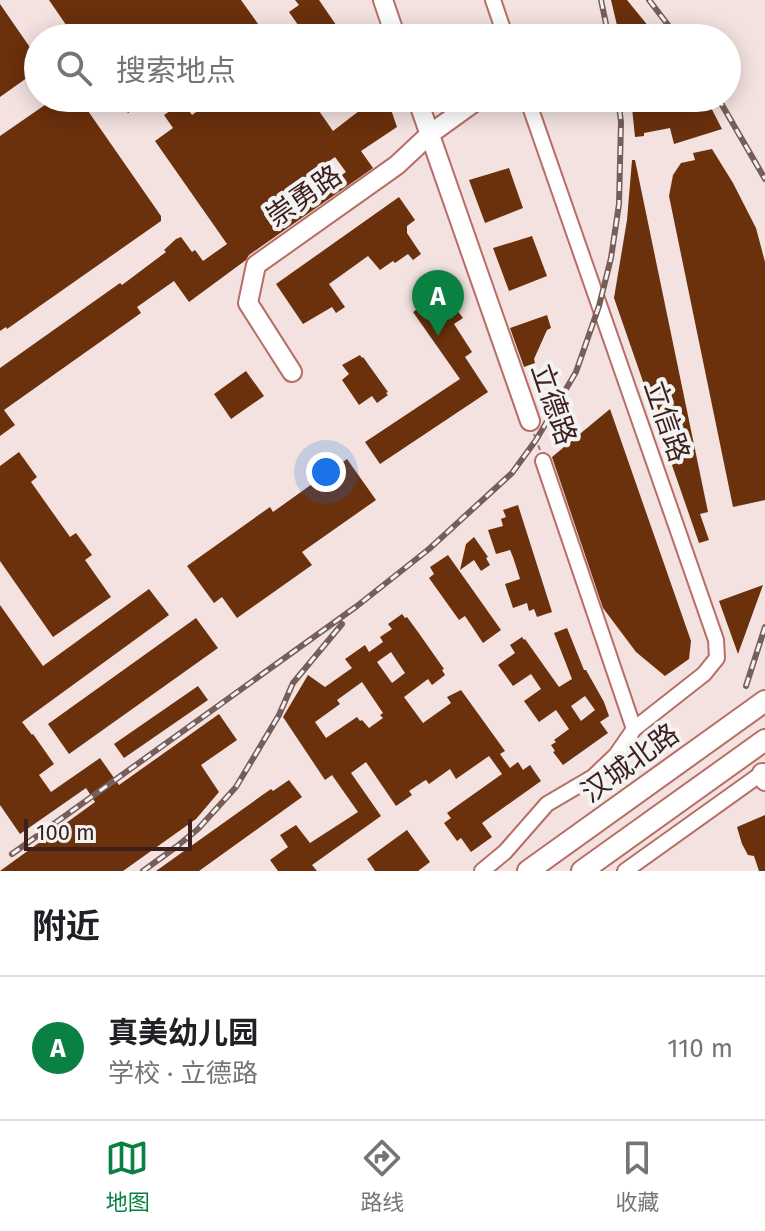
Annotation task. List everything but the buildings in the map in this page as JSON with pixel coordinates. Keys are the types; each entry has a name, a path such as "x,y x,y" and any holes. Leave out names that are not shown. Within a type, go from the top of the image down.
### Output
{"main road":[{"name":"汉城北路","path":"528,871 765,701"},
{"path":"582,871 765,740"}],"street":[{"path":"383,0 391,24"},
{"path":"493,0 501,24"},
{"name":"立德路","path":"422,112 530,421"},
{"name":"崇勇路","path":"292,372 248,303 256,265 397,165 430,134 461,112"},
{"name":"立信路","path":"482,871 505,852 547,804 581,785 604,767 634,729 704,674 717,658 716,640 532,112"},
{"name":"立德路","path":"543,461 634,729"},
{"path":"625,871 764,775"}],"path":[{"name":"立德路","path":"530,421 543,461"}],"railway":[{"path":"601,0 606,24"},
{"path":"649,0 667,24"},
{"path":"12,854 357,606 429,549 512,473 536,440 576,372 599,306 611,258 619,204 620,112"},
{"path":"726,112 765,179"},
{"path":"143,871 198,829 236,787 279,715 293,683 342,624"},
{"path":"746,686 765,627"}],"place":[{"name":"真美幼儿园","path":"438,336"}]}
